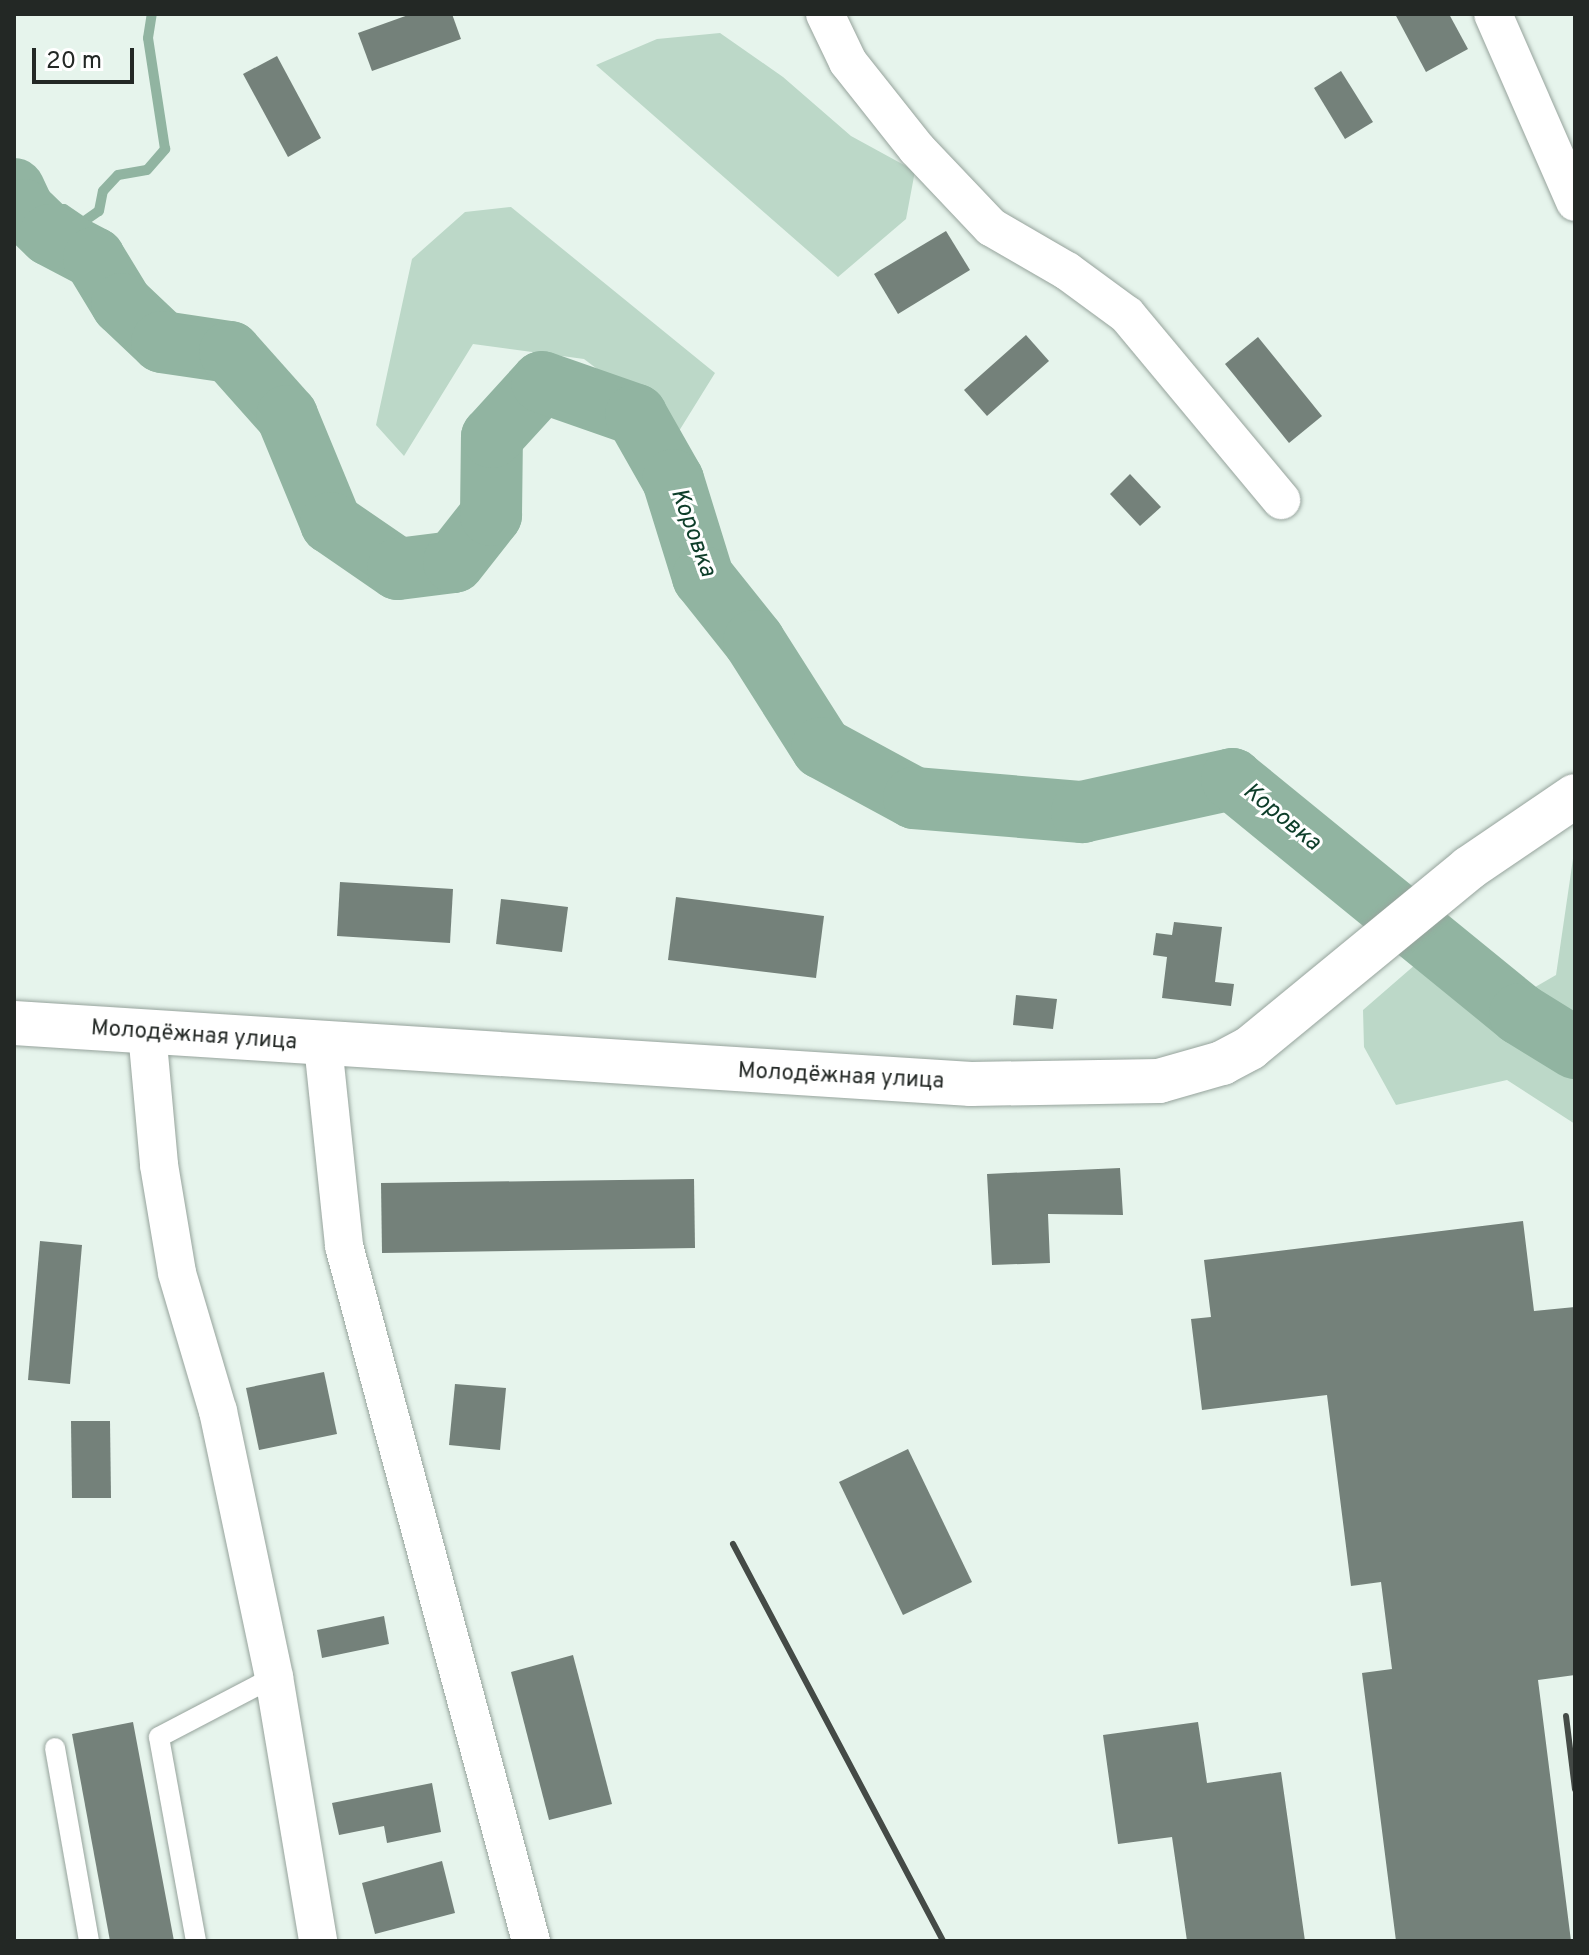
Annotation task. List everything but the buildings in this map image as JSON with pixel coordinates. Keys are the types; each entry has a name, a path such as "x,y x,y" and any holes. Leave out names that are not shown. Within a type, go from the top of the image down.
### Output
{"main road":[{"name":"Молодёжная улица","path":"14,1023 971,1084 1133,1084 1192,1074 1222,1063 1286,1023 1469,868 1575,796"}],"street":[{"path":"825,14 848,62 917,149 991,227 1067,271 1127,315 1281,500"},
{"path":"1493,14 1575,202"},
{"path":"147,1032 159,1165 177,1273 218,1411 274,1677 318,1941"},
{"path":"323,1045 344,1246 531,1941"}],"lane":[{"path":"196,1941 159,1737 274,1677"},
{"path":"55,1748 89,1941"}],"green space":[{"path":"720,33 783,77 851,136 915,171 906,219 838,277 596,65 657,39"},
{"path":"511,207 715,373 679,431 584,359 473,344 404,456 376,425 412,259 465,212"},
{"path":"1575,845 1575,1124 1507,1080 1396,1105 1364,1047 1363,1010 1416,964 1492,1012 1556,975"}],"waterway":[{"path":"50,235 47,212 64,209 83,222 99,211 103,191 118,175 147,170 165,149 148,38 152,14"},
{"name":"Коровка","path":"14,189 24,210 50,235 94,258 122,304 162,342 230,352 287,416 331,523 398,569 454,562 491,515 492,437 542,382 636,415 673,480 703,577 754,641 822,748 914,798 1082,812 1232,779 1520,1014 1575,1048"}],"railway":[{"path":"733,1544 943,1941"},
{"path":"1566,1716 1575,1789"}]}
